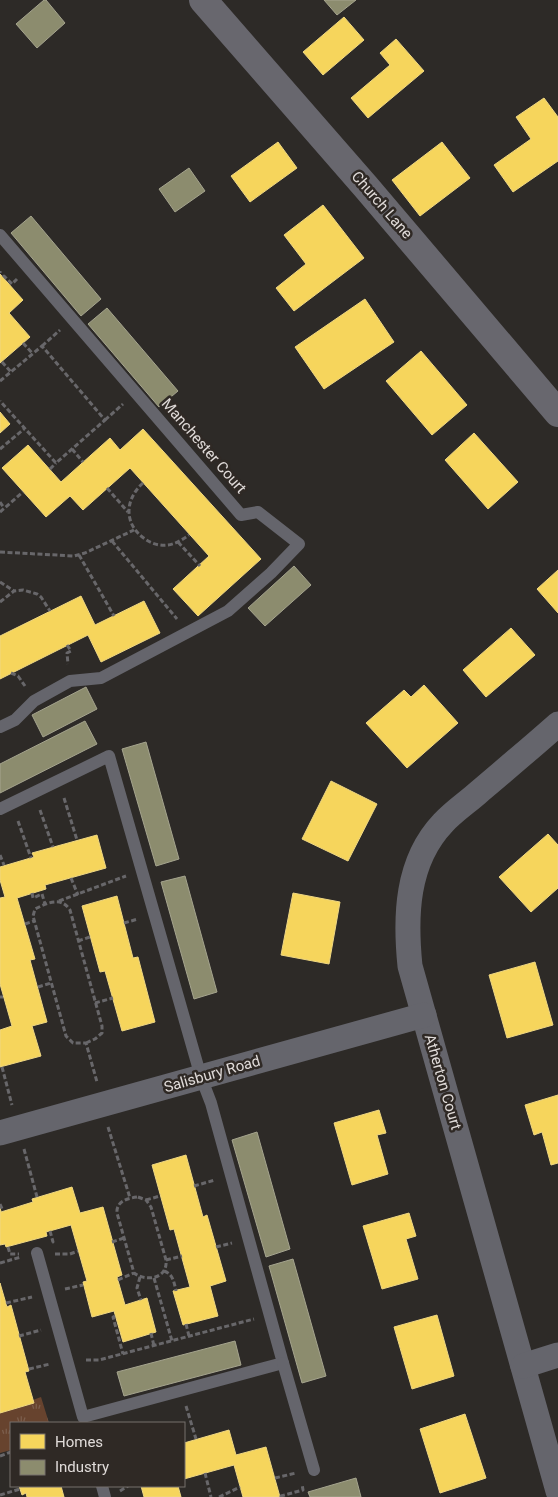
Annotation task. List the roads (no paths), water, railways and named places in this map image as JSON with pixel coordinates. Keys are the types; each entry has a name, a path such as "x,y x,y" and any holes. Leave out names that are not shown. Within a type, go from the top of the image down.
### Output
{"street":[{"name":"Church Lane","path":"203,0 366,186 558,413"},
{"name":"Atherton Court","path":"558,724 442,823 426,846 415,872 408,902 407,934 410,966 558,1491"},
{"name":"Salisbury Road","path":"9,1130 424,1015"},
{"path":"523,1366 558,1355"}],"lane":[{"name":"Manchester Court","path":"0,235 241,515 258,512 299,544 271,573 228,611 101,678 70,681 34,701 15,720 0,727"},
{"path":"0,809 109,756 200,1077 211,1104 314,1470"},
{"path":"37,1253 84,1420 283,1362"}]}
